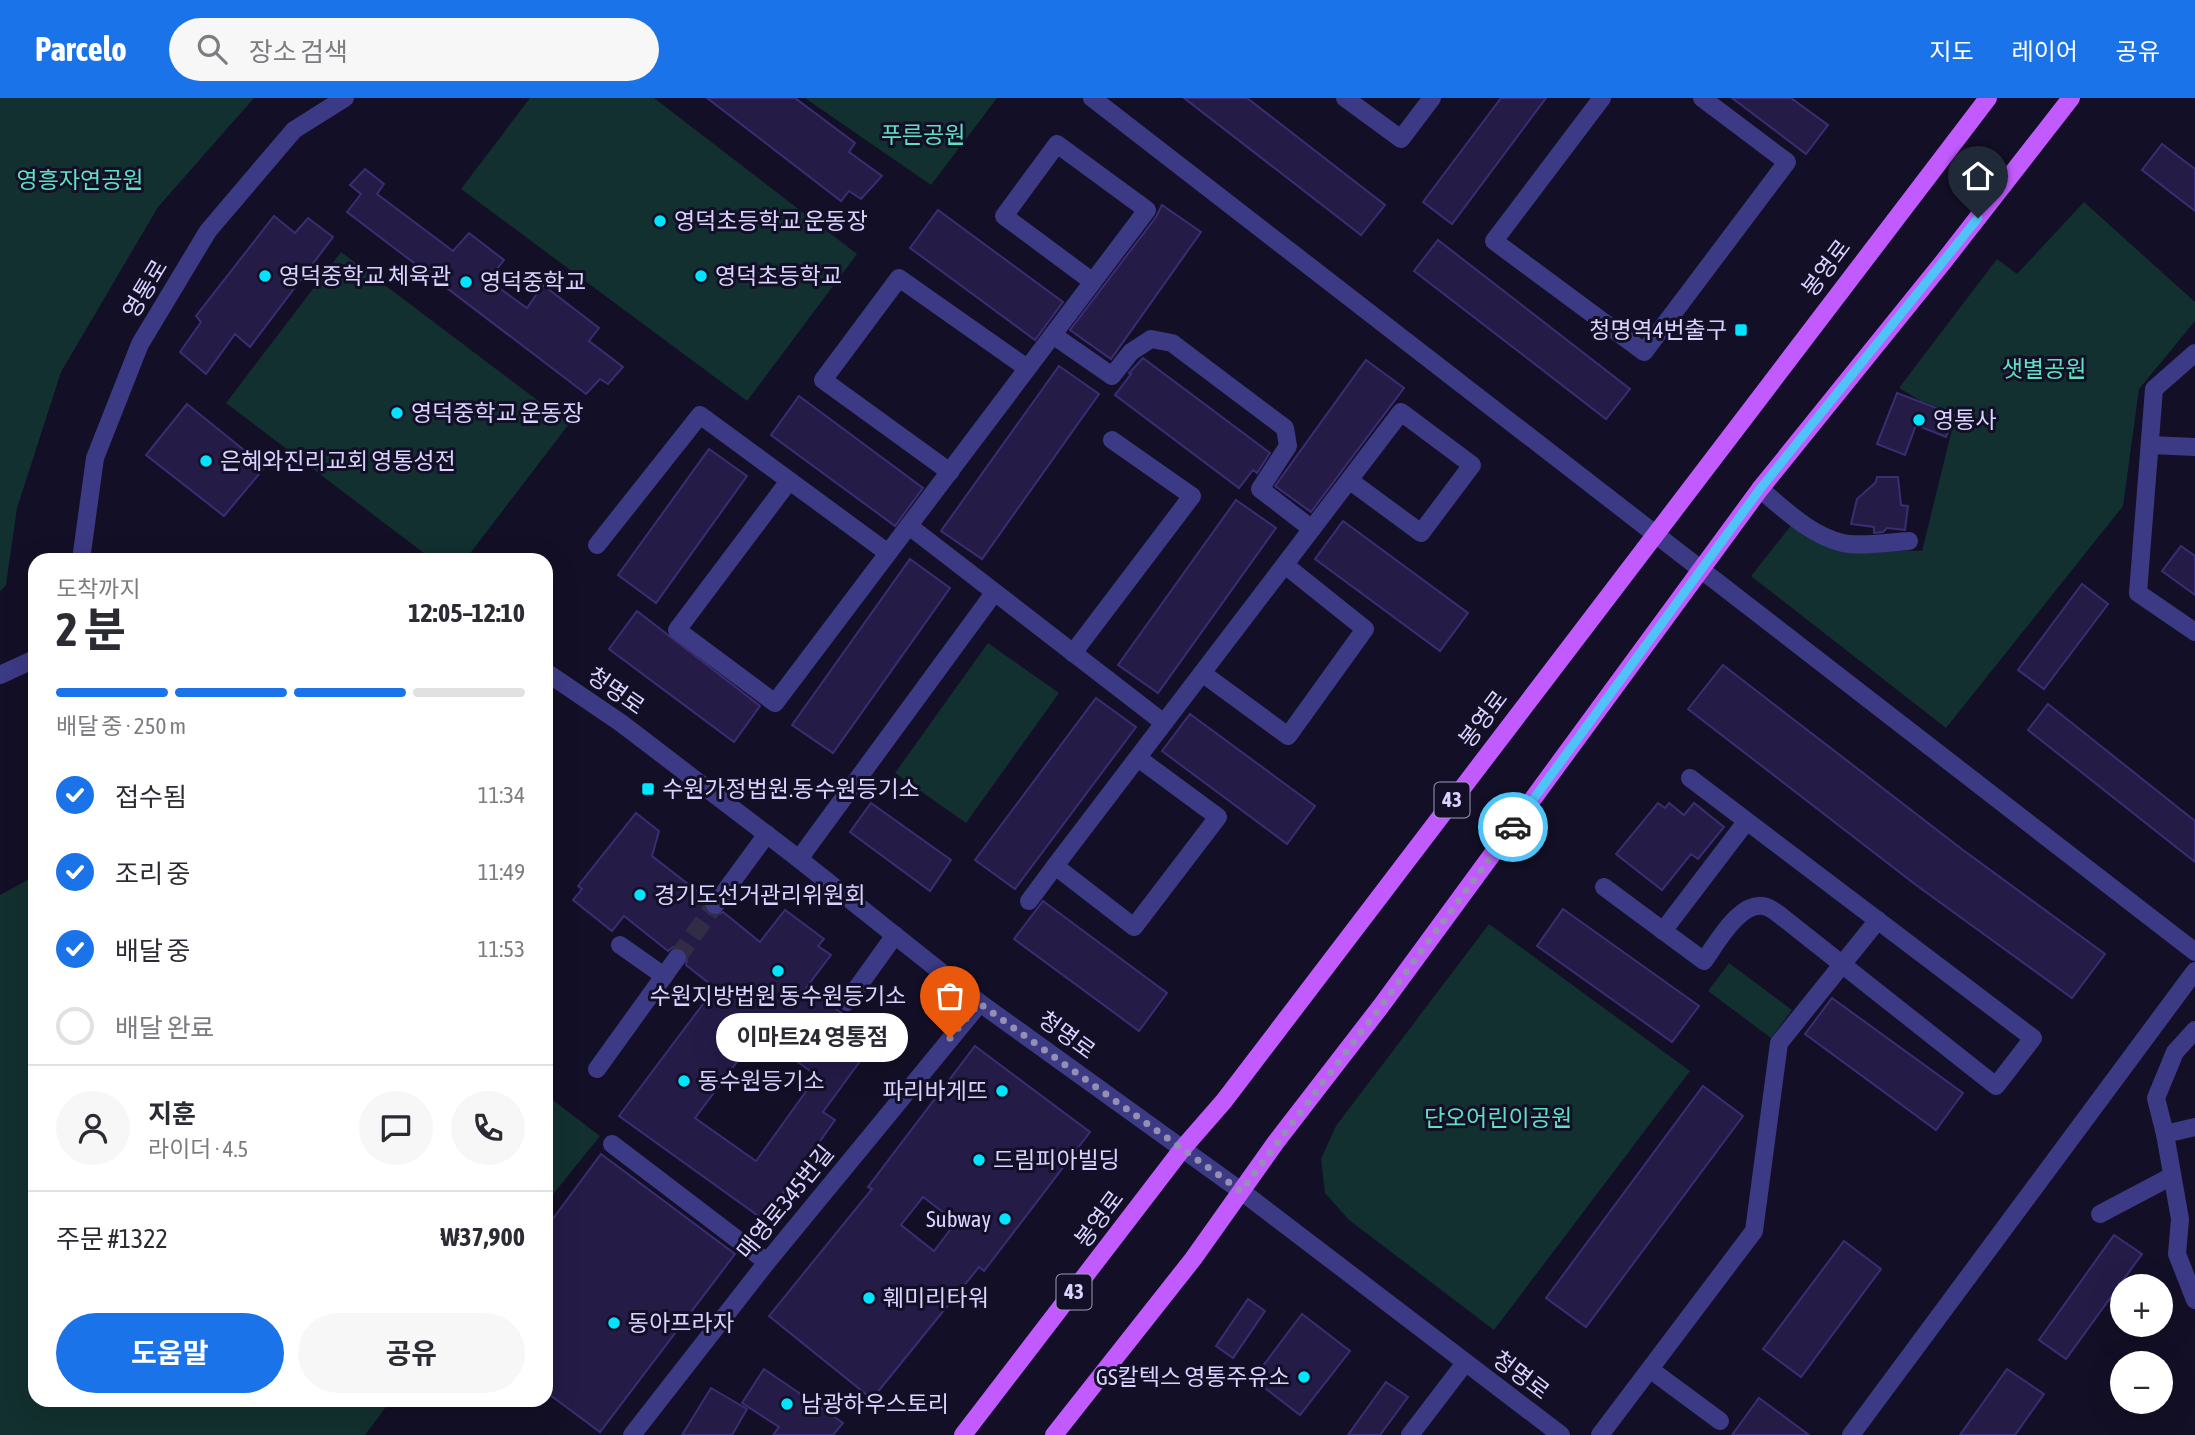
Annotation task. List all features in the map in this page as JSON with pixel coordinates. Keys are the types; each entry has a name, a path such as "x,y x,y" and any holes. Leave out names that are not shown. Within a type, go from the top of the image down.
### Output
{"main road":[{"name":"봉영로","path":"964,1435 1183,1149 1224,1101 1987,98"},
{"path":"1054,1435 1193,1259 1760,489 2071,98"}],"street":[{"name":"영통로","path":"82,553 95,458 140,344 217,221 295,130 345,98"},
{"path":"1092,98 2195,951"},
{"path":"1345,98 1401,139 1432,98"},
{"path":"1602,98 1494,241 1644,352 1787,162 1702,98"},
{"path":"789,481 677,631 775,703 1027,368 1053,335 1093,282 1147,210 1058,144 1004,216 1093,282"},
{"path":"950,472 823,380 899,278 1027,368"},
{"path":"1053,335 1112,376 1131,352 1151,339 1172,343 1285,428 1288,446 1260,489 1312,529"},
{"path":"2195,353 2154,389 2138,593 2195,632"},
{"path":"1029,901 1055,866 1138,758 1202,673 1285,565 1349,480 1401,412 1472,465 1421,533 1349,480"},
{"path":"597,545 700,415 888,553"},
{"path":"1073,653 1192,496 1112,440"},
{"path":"2150,445 2195,447"},
{"path":"1760,489 1789,513 1829,538 1845,544 1909,541"},
{"path":"909,526 1164,723"},
{"path":"1202,673 1288,736 1365,629 1285,565"},
{"path":"800,859 994,593"},
{"path":"0,675 28,662"},
{"name":"청명로","path":"553,677 621,723 800,859 979,1003 1241,1191 1561,1435"},
{"path":"1055,866 1134,927 1151,905 1218,817 1138,758"},
{"path":"1604,887 1704,961 1741,913 1752,907 1766,907 1782,916 1996,1086 2033,1038 1690,778"},
{"path":"1663,931 1746,822"},
{"path":"715,905 766,834"},
{"path":"1600,1435 1754,1231 1779,1044 1878,920"},
{"path":"847,1002 895,935"},
{"path":"620,945 664,976"},
{"path":"597,1069 677,958"},
{"path":"1851,1435 2195,971"},
{"name":"매영로345번길","path":"632,1435 767,1262 979,1003"},
{"path":"2195,1030 2175,1052 2156,1098 2180,1219 2177,1254 2195,1300"},
{"path":"2165,1135 2195,1127"},
{"path":"612,1144 767,1262"},
{"path":"2100,1214 2172,1176"},
{"path":"1410,1435 1465,1363"},
{"path":"1651,1370 1720,1421"}],"green space":[{"name":"영흥자연공원","path":"0,98 254,98 158,207 61,372 17,508 6,585 0,591"},
{"name":"영덕초등학교 운동장","path":"530,98 654,98 857,254 747,401 461,189"},
{"name":"푸른공원","path":"805,98 997,98 931,185"},
{"name":"샛별공원","path":"2084,202 2195,302 2195,321 2139,389 2123,506 1946,728 1751,576 1798,517 1845,549 1922,551 1956,413 1921,401 1899,388 1997,259 2017,274"},
{"name":"영덕중학교 운동장","path":"341,252 569,424 470,553 424,553 226,403"},
{"path":"988,643 1059,693 966,823 895,773"},
{"path":"28,880 28,1407 386,1407 365,1435 0,1435 0,895"},
{"name":"단오어린이공원","path":"1489,924 1690,1071 1494,1330 1349,1220 1325,1193 1321,1159 1336,1126"},
{"path":"1729,963 1792,1010 1771,1038 1708,991"},
{"path":"553,1100 600,1136 553,1194"}],"building":[{"path":"707,98 795,98 855,143 849,152 882,176 861,199 849,191 841,201"},
{"path":"1184,98 1247,98 1385,205 1361,235"},
{"path":"1501,98 1546,98 1452,224 1423,202"},
{"path":"1732,98 1791,98 1828,125 1806,154"},
{"path":"2162,144 2195,169 2195,211 2142,170"},
{"name":"영덕중학교","path":"365,169 384,184 377,194 453,251 469,233 504,260 488,280 527,308 543,285 599,328 589,341 623,367 608,384 600,379 586,394 347,212 361,194 350,185"},
{"path":"1162,205 1201,232 1111,359 1070,330 1156,217"},
{"path":"938,210 1063,302 1035,340 910,248"},
{"name":"영덕중학교 체육관","path":"274,216 295,233 308,218 333,237 250,347 235,334 206,374 180,352 201,322 196,316"},
{"path":"1438,240 1630,389 1606,419 1414,271"},
{"path":"1143,358 1270,453 1257,473 1253,470 1239,488 1115,395 1131,374 1129,373"},
{"path":"1366,360 1404,388 1311,512 1275,486"},
{"path":"1059,366 1099,394 982,559 941,531"},
{"name":"영통사","path":"1897,393 1955,415 1946,437 1916,425 1905,455 1877,444"},
{"path":"799,396 923,488 895,526 771,435"},
{"name":"은혜와진리교회 영통성전","path":"187,404 265,467 224,516 146,455"},
{"path":"709,449 747,476 656,603 618,575"},
{"path":"1877,477 1898,477 1901,505 1908,506 1905,530 1887,528 1883,532 1874,533 1874,527 1851,524 1857,499 1876,482"},
{"path":"1236,500 1276,528 1158,693 1118,665"},
{"path":"1343,521 1468,613 1440,651 1315,559"},
{"path":"2181,546 2195,556 2195,595 2162,571"},
{"path":"910,559 950,588 833,753 792,725"},
{"path":"2082,584 2108,604 2044,689 2018,670"},
{"path":"637,611 760,706 734,742 609,649"},
{"path":"1723,665 1963,850 2105,954 2072,998 1916,885 1688,709"},
{"path":"1096,698 1136,727 1015,889 975,860"},
{"path":"2048,704 2195,821 2195,862 2028,730"},
{"path":"1190,714 1315,806 1287,844 1162,751"},
{"path":"871,803 951,860 930,891 850,832"},
{"path":"1658,803 1665,808 1669,803 1684,815 1694,803 1724,827 1698,859 1691,854 1662,890 1616,854"},
{"path":"636,813 659,831 652,856 706,898 704,909 709,914 714,916 723,912 760,942 785,910 824,939 818,946 831,955 806,988 856,1023 861,1016 882,1031 823,1112 835,1120 764,1220 619,1116 715,988 686,965 688,954 683,948 673,947 668,951 624,916 612,931 573,900 582,889 578,886","holes":["764,1026 776,1046 817,1076 756,1161 695,1118"]},
{"path":"1043,901 1167,993 1139,1031 1014,939"},
{"path":"1563,909 1699,1006 1672,1042 1537,946"},
{"path":"1832,998 1963,1093 1936,1130 1805,1034"},
{"path":"975,1046 1090,1132 984,1271 979,1267 872,1399 769,1316 872,1189 868,1187","holes":["923,1197 956,1222 934,1251 901,1225"]},
{"path":"1703,1086 1743,1116 1586,1327 1546,1298"},
{"name":"동아프라자","path":"601,1154 735,1254 600,1432 553,1397 553,1219"},
{"path":"2114,1235 2142,1254 2128,1274 2110,1274 2110,1298 2066,1359 2039,1340"},
{"path":"1844,1241 1881,1269 1801,1377 1763,1349"},
{"path":"1248,1299 1265,1311 1233,1358 1216,1346"},
{"path":"1302,1314 1350,1351 1300,1415 1253,1379"},
{"name":"남광하우스토리","path":"764,1369 843,1423 833,1435 773,1435 779,1427 742,1403"},
{"path":"2007,1369 2044,1394 2015,1435 1960,1435"},
{"path":"1386,1382 1408,1397 1380,1435 1348,1435"},
{"name":"남광하우스토리","path":"711,1388 747,1409 732,1435 682,1435"},
{"path":"1759,1398 1809,1435 1732,1435"}],"tunnel":[{"path":"677,958 715,905"}],"way so far":[{"path":"950,1038 979,1003 1241,1191 1513,827"}],"place":[{"name":"영덕초등학교 운동장","path":"660,221"},
{"name":"영덕중학교 체육관","path":"265,276"},
{"name":"영덕초등학교","path":"701,276"},
{"name":"영덕중학교","path":"466,282"},
{"name":"청명역4번출구","path":"1741,330"},
{"name":"영덕중학교 운동장","path":"397,413"},
{"name":"영통사","path":"1919,420"},
{"name":"은혜와진리교회 영통성전","path":"206,461"},
{"name":"수원가정법원.동수원등기소","path":"648,789"},
{"name":"경기도선거관리위원회","path":"640,895"},
{"name":"수원지방법원 동수원등기소","path":"778,971"},
{"name":"이마트24 영통점","path":"950,1038"},
{"name":"동수원등기소","path":"684,1081"},
{"name":"파리바게뜨","path":"1002,1091"},
{"name":"드림피아빌딩","path":"979,1160"},
{"name":"Subway","path":"1005,1219"},
{"name":"훼미리타워","path":"869,1298"},
{"name":"동아프라자","path":"614,1323"},
{"name":"GS칼텍스 영통주유소","path":"1304,1377"},
{"name":"남광하우스토리","path":"787,1404"}],"route":[{"path":"1513,827 1760,489 1978,218"}]}
